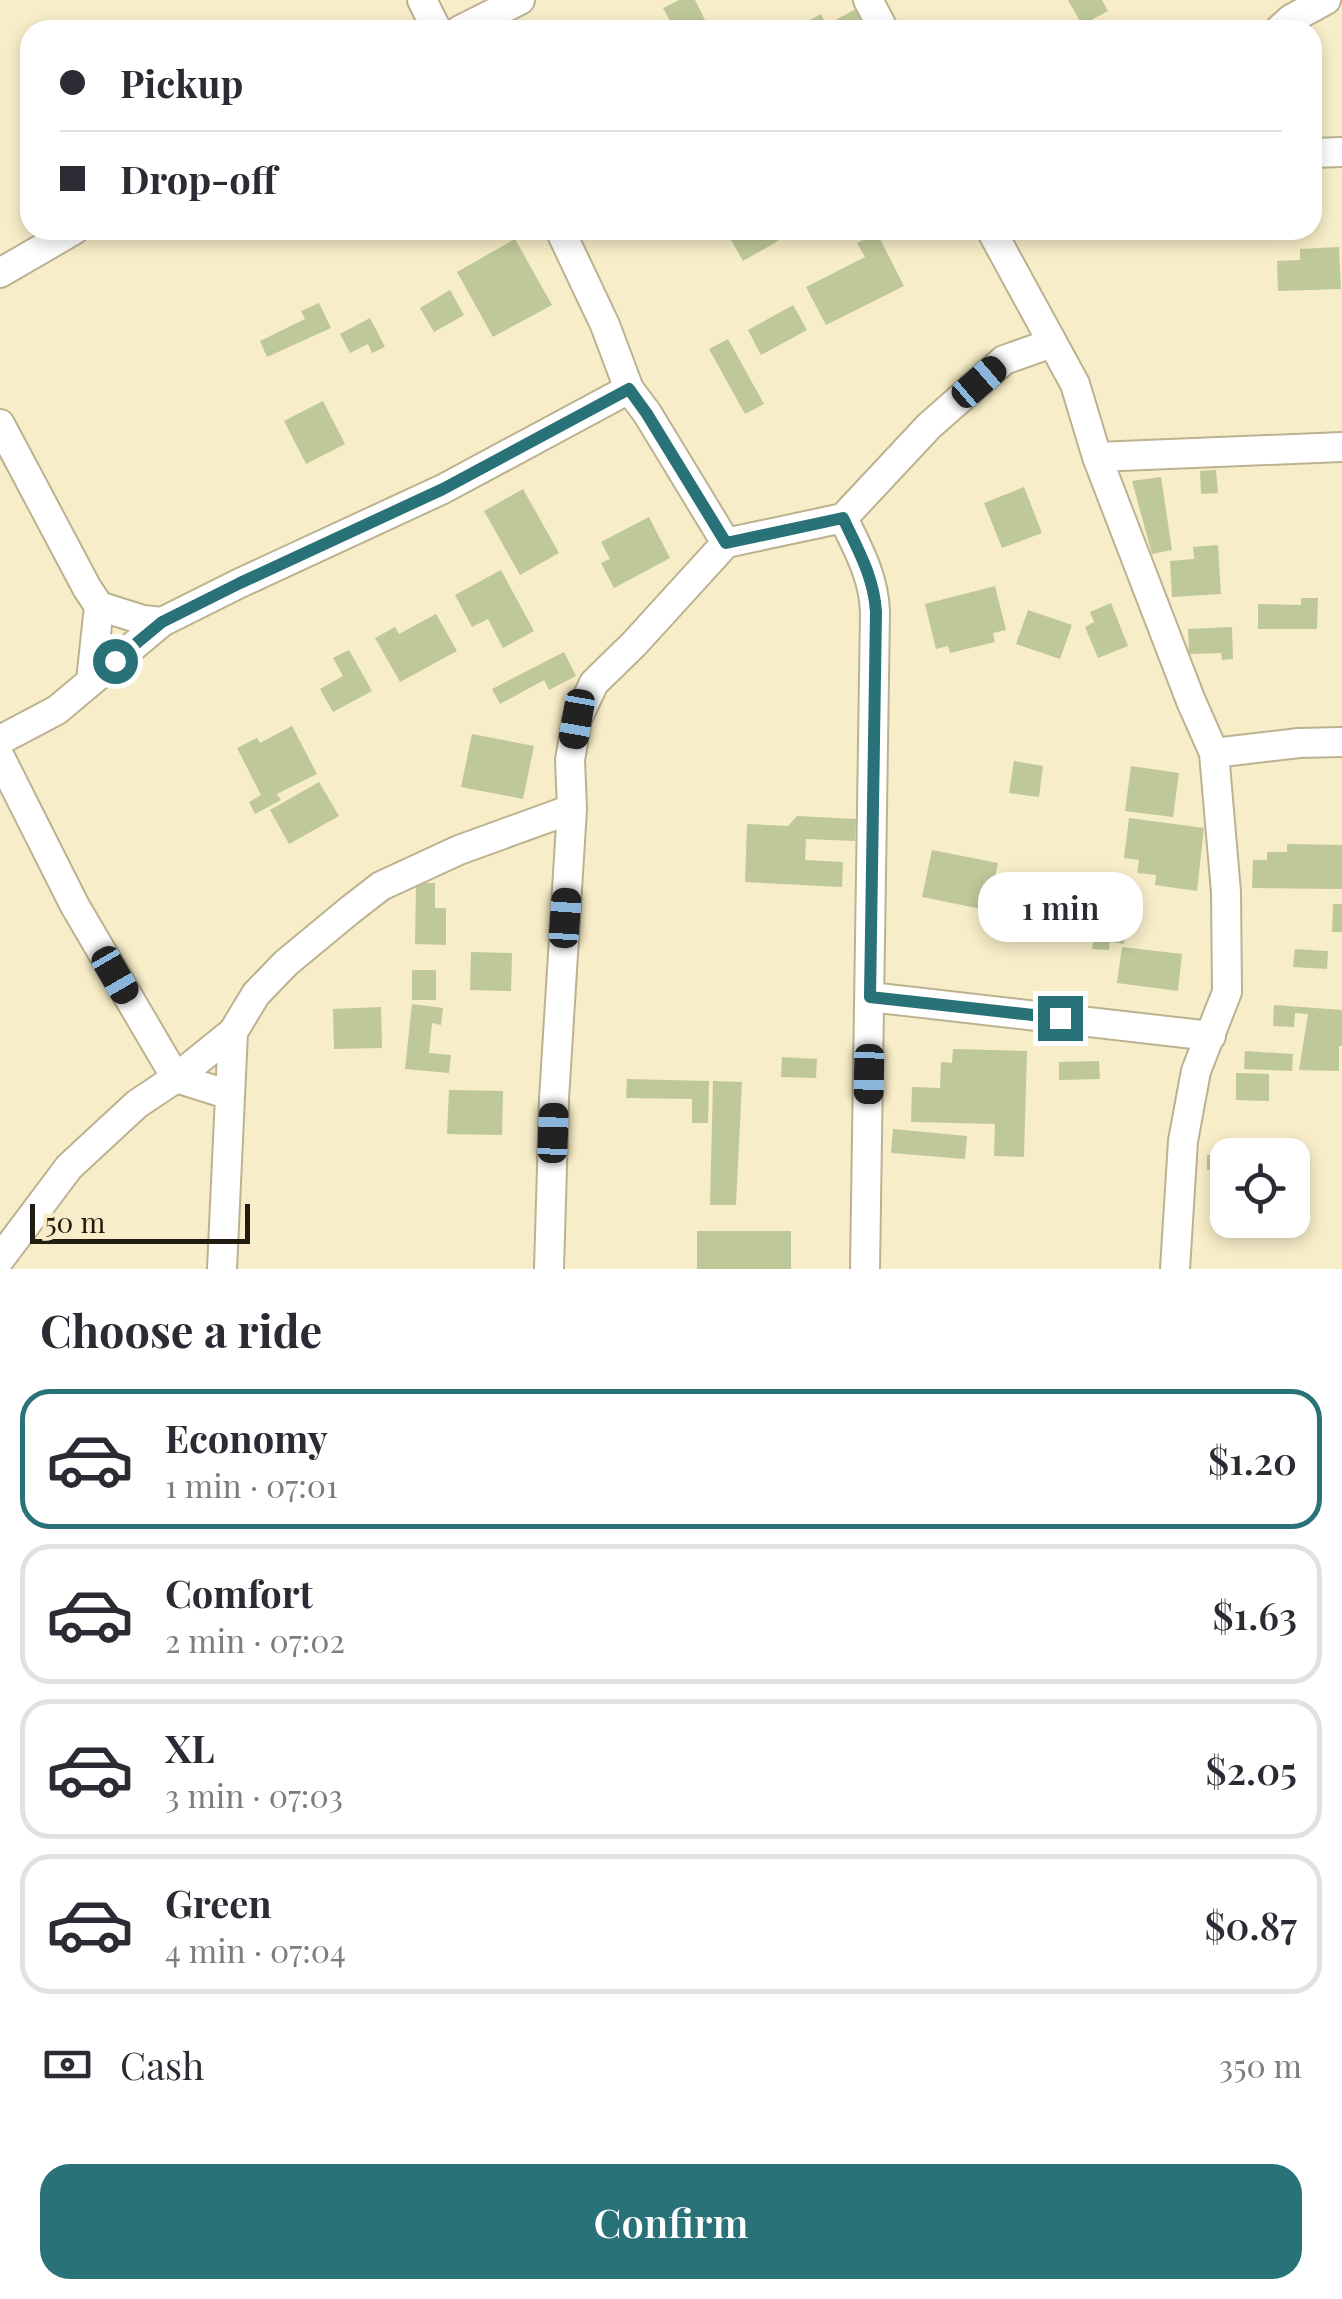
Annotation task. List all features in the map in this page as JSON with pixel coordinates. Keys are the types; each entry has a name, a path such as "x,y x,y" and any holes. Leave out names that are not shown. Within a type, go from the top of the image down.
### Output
{"street":[{"path":"480,20 520,0"},
{"path":"1290,20 1326,0"},
{"path":"0,273 57,240"},
{"path":"565,240 605,325 629,389 726,543"},
{"path":"996,240 1075,384 1097,457 1214,753 1226,892 1227,992 1196,1072 1183,1141 1175,1269"},
{"path":"549,1269 554,1099 572,808 570,760 577,719 594,683 726,543 843,518 929,426 1004,360 1052,344"},
{"path":"0,740 57,710 162,622 443,489 629,389"},
{"path":"0,424 99,606 162,622"},
{"path":"1097,457 1342,447"},
{"path":"843,518 874,591 866,1269"},
{"path":"91,681 99,606"},
{"path":"1214,753 1342,742"},
{"path":"0,757 75,906 176,1078 230,1095"},
{"path":"0,1259 69,1167 136,1104 233,1032 256,994 286,963 382,886 459,850 572,808"},
{"path":"870,997 1212,1036"},
{"path":"222,1269 233,1032"}],"building":[{"path":"679,0 695,0 705,20 670,20 663,8"},
{"path":"1068,0 1102,0 1108,11 1091,20 1079,20"},
{"path":"856,9 862,20 835,20"},
{"path":"516,240 552,305 493,337 457,272"},
{"path":"731,240 777,240 778,241 743,261"},
{"path":"881,240 904,286 826,325 806,287 865,257 857,243"},
{"path":"1339,247 1341,289 1278,291 1277,261 1300,260 1300,249"},
{"path":"450,290 464,315 434,332 420,308"},
{"path":"319,303 331,328 267,357 260,341 305,319 301,311"},
{"path":"793,305 807,330 761,355 748,330"},
{"path":"370,318 385,347 372,353 368,344 350,353 340,334"},
{"path":"728,339 764,404 745,414 709,349"},
{"path":"323,401 345,444 306,464 284,421"},
{"path":"1216,470 1218,493 1201,494 1200,471"},
{"path":"1161,477 1172,550 1152,554 1132,481"},
{"path":"1024,487 1042,533 1002,548 984,503"},
{"path":"523,489 559,553 520,575 484,511"},
{"path":"649,517 670,558 614,588 601,563 610,559 601,542"},
{"path":"1218,545 1221,594 1172,597 1170,561 1194,559 1193,547"},
{"path":"501,570 534,631 503,648 488,619 472,627 455,595"},
{"path":"995,586 1006,630 993,633 995,642 950,653 948,646 936,649 925,604"},
{"path":"1301,598 1318,598 1317,629 1258,629 1258,604 1301,605"},
{"path":"1111,603 1128,646 1098,658 1085,627 1094,622 1090,612"},
{"path":"1028,610 1072,625 1060,659 1016,644"},
{"path":"436,614 457,651 400,682 375,638 395,627 399,634"},
{"path":"1232,627 1233,659 1222,660 1221,653 1189,654 1188,629"},
{"path":"349,650 372,691 333,712 320,689 343,676 333,658"},
{"path":"564,652 576,676 549,690 544,680 500,704 492,689"},
{"path":"292,726 317,774 277,794 281,800 255,814 249,802 261,795 237,748 257,738 260,743"},
{"path":"472,734 534,746 523,799 461,787"},
{"path":"1014,761 1043,766 1039,797 1009,793"},
{"path":"1131,766 1179,773 1173,817 1125,811"},
{"path":"319,782 339,816 289,844 270,810"},
{"path":"797,816 856,819 855,841 806,839 805,860 843,862 842,887 745,882 747,824 788,826"},
{"path":"1129,818 1204,828 1197,891 1155,885 1156,875 1137,873 1139,860 1124,858"},
{"path":"1287,844 1342,845 1342,889 1252,888 1253,860 1267,860 1267,852 1287,852"},
{"path":"932,850 998,863 994,882 1006,885 1001,913 922,897"},
{"path":"416,883 435,883 435,908 446,908 446,945 415,944"},
{"path":"1085,889 1112,891 1112,920 1127,925 1124,944 1110,942 1109,950 1092,949 1094,935"},
{"path":"1333,904 1342,904 1342,932 1332,932"},
{"path":"1122,947 1182,954 1178,991 1117,983"},
{"path":"1295,949 1328,951 1327,969 1293,967"},
{"path":"471,952 512,953 511,991 470,990"},
{"path":"412,970 436,970 436,1000 412,1000"},
{"path":"412,1004 443,1008 441,1025 432,1023 429,1053 451,1055 449,1073 405,1069"},
{"path":"1274,1005 1342,1010 1339,1071 1299,1070 1308,1014 1295,1013 1294,1027 1273,1026"},
{"path":"381,1007 382,1048 334,1049 333,1009"},
{"path":"953,1049 1027,1051 1024,1157 994,1156 995,1124 911,1122 912,1087 940,1088 941,1062 952,1063"},
{"path":"1245,1051 1293,1054 1292,1071 1244,1069"},
{"path":"782,1057 817,1059 816,1078 781,1077"},
{"path":"1099,1061 1100,1079 1059,1080 1059,1062"},
{"path":"1236,1073 1269,1074 1269,1101 1236,1100"},
{"path":"627,1079 709,1081 708,1123 692,1123 692,1099 626,1098"},
{"path":"713,1081 742,1082 736,1205 710,1205"},
{"path":"449,1090 503,1091 502,1135 447,1134"},
{"path":"893,1129 967,1136 965,1159 891,1153"},
{"path":"697,1231 791,1231 791,1269 697,1269"}],"route":[{"path":"115,661 162,622 443,489 629,389 726,543 843,518 870,574 876,612 870,997 1060,1018"}]}
